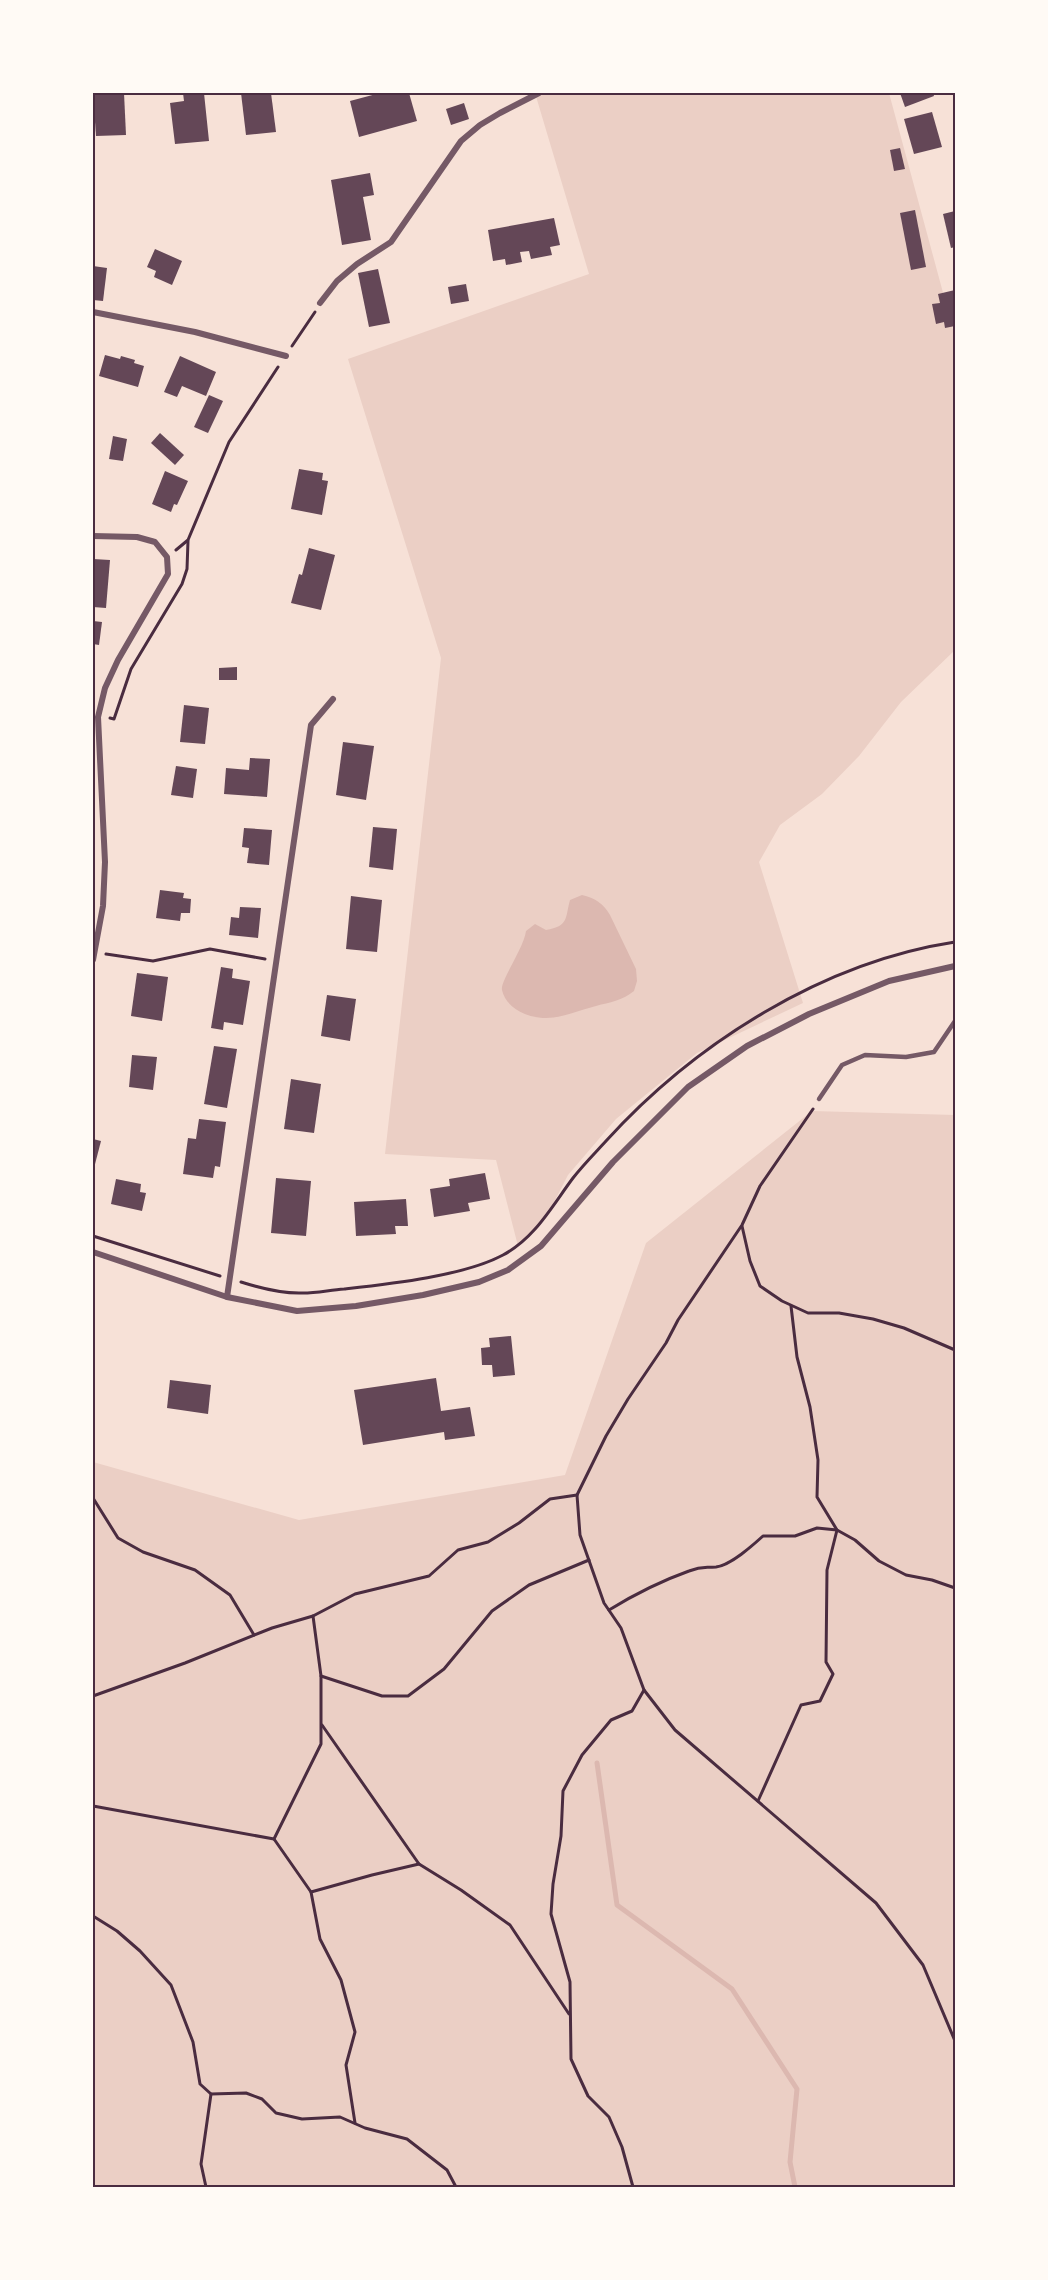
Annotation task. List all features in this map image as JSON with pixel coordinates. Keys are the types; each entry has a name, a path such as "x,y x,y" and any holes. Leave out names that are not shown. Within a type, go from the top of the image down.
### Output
{"street":[{"path":"320,303 337,281 357,264 391,242 461,141 480,125 539,93"},
{"path":"93,312 195,332 285,356"},
{"path":"93,536 137,537 155,542 167,557 168,574 118,660 105,688 98,717 105,862 103,906 93,960"},
{"path":"227,1297 310,725 333,699"},
{"path":"93,1252 227,1297 297,1311 356,1306 423,1295 479,1282 508,1270 541,1246 613,1161 688,1087 747,1046 809,1014 889,981 955,966"}],"lane":[{"path":"819,1099 842,1065 865,1055 906,1057 934,1052 955,1021"}],"path":[{"path":"98,717 114,719 130,669 182,584 187,569 188,540 229,442 320,303"},
{"path":"167,557 188,540"},
{"path":"93,1236 265,1289 300,1293 378,1285 475,1267 504,1254 534,1232 574,1176 638,1106 691,1063 756,1016 849,970 894,955 955,942"},
{"path":"96,951 112,957 153,962 210,949 277,961"},
{"path":"819,1099 760,1186 742,1225 606,1436 577,1495 580,1535 604,1604 621,1628 645,1690 675,1730 876,1903 923,1965 955,2041"},
{"path":"742,1225 750,1261 760,1286 782,1301 808,1313 839,1313 873,1319 904,1328 955,1350"},
{"path":"758,1802 801,1705 820,1701 833,1674 826,1662 827,1570 837,1530 817,1497 818,1460 810,1407 797,1357 791,1306"},
{"path":"93,1696 254,1635 314,1616 355,1594 429,1576 458,1550 488,1542 519,1523 550,1499 577,1495"},
{"path":"93,1498 118,1538 143,1552 195,1570 230,1595 254,1635"},
{"path":"609,1610 639,1592 688,1571 704,1566 717,1567 747,1551 763,1536 795,1536 817,1528 837,1530 855,1540 879,1561 906,1575 932,1580 955,1588"},
{"path":"321,1676 382,1696 408,1696 444,1669 492,1611 529,1585 589,1560"},
{"path":"274,1839 321,1744 321,1676 314,1616"},
{"path":"633,2187 622,2147 609,2117 588,2096 571,2059 570,1982 551,1914 553,1884 561,1836 563,1791 582,1755 611,1720 632,1711 645,1690"},
{"path":"321,1724 419,1864 510,1925 570,2016"},
{"path":"93,1806 274,1839 311,1892 320,1939 341,1980 355,2032 346,2065 355,2123"},
{"path":"311,1892 419,1864"},
{"path":"93,1916 117,1931 140,1951 171,1985 193,2042 200,2084 211,2094 246,2092 262,2099 276,2114 302,2119 340,2117 407,2139 447,2170 456,2187"},
{"path":"206,2187 201,2164 211,2094"}],"shaded area":[{"path":"535,93 889,93 955,337 955,650 901,702 859,756 822,794 780,825 759,862 803,1003 697,1053 616,1119 568,1175 549,1212 518,1246 496,1160 385,1154 441,658 348,359 589,274"},
{"path":"582,895 598,902 610,915 636,969 637,981 634,991 616,1001 558,1017 539,1018 519,1011 504,997 502,986 526,931 535,924 546,930 559,926 565,920 570,900"},
{"path":"812,1111 955,1115 955,2187 93,2187 93,1462 299,1520 565,1475 646,1243"}],"building":[{"path":"93,93 124,93 126,135 96,136"},
{"path":"183,93 204,93 209,141 175,144 170,103 184,101"},
{"path":"241,93 271,93 276,132 246,135"},
{"path":"380,93 409,93 417,121 359,137 350,101"},
{"path":"900,93 933,93 934,96 905,107"},
{"path":"464,103 469,119 451,125 446,109"},
{"path":"932,112 942,147 914,154 904,119"},
{"path":"900,148 905,169 894,171 890,150"},
{"path":"370,173 374,195 363,197 371,240 342,245 331,180"},
{"path":"915,210 926,267 911,270 900,213"},
{"path":"955,211 955,247 951,248 943,214"},
{"path":"554,218 560,245 550,247 552,255 531,259 529,251 520,252 522,262 506,265 505,259 493,261 488,230"},
{"path":"155,249 182,261 172,285 154,277 156,271 147,267"},
{"path":"93,266 107,268 103,301 93,300"},
{"path":"378,269 390,323 369,327 358,273"},
{"path":"466,284 469,301 451,304 448,287"},
{"path":"955,290 955,326 945,328 944,322 936,324 932,304 940,303 938,294"},
{"path":"105,355 120,359 121,356 135,360 134,363 144,366 138,387 99,376"},
{"path":"180,356 216,372 206,396 182,386 177,397 164,392"},
{"path":"209,395 223,401 208,433 194,427"},
{"path":"160,433 184,455 175,465 151,443"},
{"path":"113,436 127,439 123,461 109,459"},
{"path":"299,469 323,473 322,480 328,481 322,515 291,509"},
{"path":"165,471 188,481 177,505 174,504 171,512 152,504"},
{"path":"309,548 335,555 321,610 291,603"},
{"path":"93,559 110,560 106,608 93,607"},
{"path":"93,621 102,622 99,645 93,644"},
{"path":"237,667 237,680 219,680 219,668"},
{"path":"184,705 209,708 205,744 180,742"},
{"path":"343,742 374,746 366,800 336,795"},
{"path":"250,758 270,759 267,797 224,794 226,768 249,770"},
{"path":"176,766 197,769 193,798 171,795"},
{"path":"373,827 397,829 393,870 369,867"},
{"path":"244,828 272,830 269,865 247,863 249,848 242,847"},
{"path":"160,890 184,893 183,898 191,899 190,913 181,913 180,921 156,918"},
{"path":"351,896 382,900 377,952 346,949"},
{"path":"240,907 261,908 258,938 229,935 231,917 239,918"},
{"path":"221,967 233,969 232,978 250,981 243,1025 224,1022 223,1030 211,1028"},
{"path":"137,973 168,977 162,1021 131,1016"},
{"path":"327,995 356,999 350,1041 321,1036"},
{"path":"214,1046 237,1049 227,1108 204,1104"},
{"path":"132,1055 157,1057 153,1090 129,1087"},
{"path":"291,1079 321,1084 314,1133 284,1129"},
{"path":"199,1119 226,1122 220,1167 215,1166 213,1178 183,1174 188,1138 196,1139"},
{"path":"93,1139 101,1141 94,1168 93,1168"},
{"path":"485,1173 490,1199 468,1203 470,1211 434,1217 430,1189 450,1186 449,1179"},
{"path":"276,1178 311,1181 306,1236 271,1233"},
{"path":"116,1179 141,1184 140,1192 146,1193 142,1211 111,1204"},
{"path":"406,1199 408,1226 395,1226 396,1234 356,1236 354,1202"},
{"path":"511,1336 515,1375 493,1377 492,1365 482,1365 481,1348 490,1347 489,1338"},
{"path":"436,1378 441,1411 470,1407 475,1436 445,1440 444,1432 363,1445 354,1390"},
{"path":"170,1380 211,1385 208,1414 167,1408"}],"waterway":[{"path":"597,1763 617,1905 732,1989 797,2089 790,2162 795,2187"}]}
